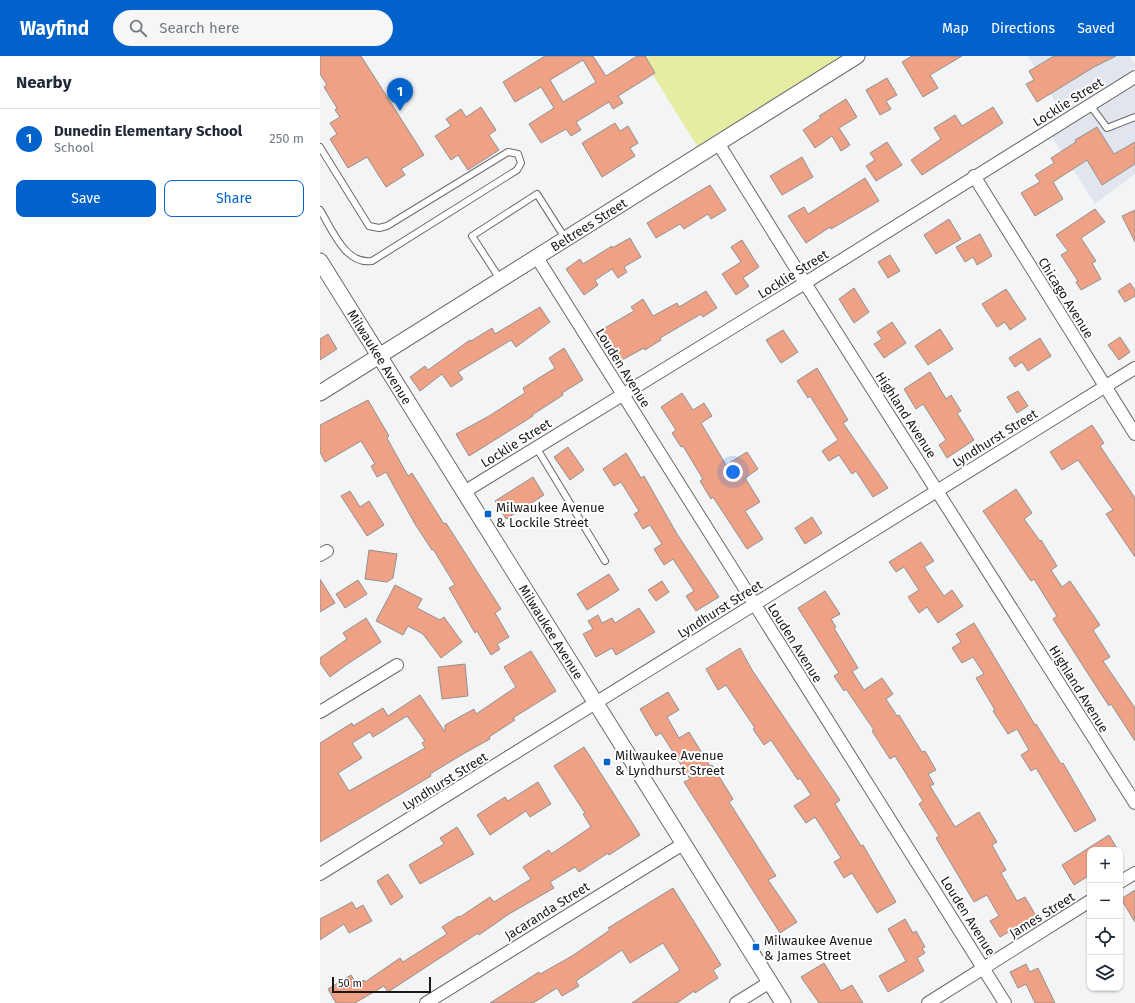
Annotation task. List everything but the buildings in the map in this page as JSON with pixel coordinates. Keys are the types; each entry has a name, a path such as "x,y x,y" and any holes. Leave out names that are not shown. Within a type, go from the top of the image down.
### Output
{"street":[{"name":"Beltrees Street","path":"320,393 380,357 536,256 857,56"},
{"name":"Locklie Street","path":"464,492 623,393 805,283 974,176 1135,77"},
{"name":"Highland Avenue","path":"718,143 805,283 1135,803"},
{"name":"Chicago Avenue","path":"974,176 1135,434"},
{"name":"Louden Avenue","path":"536,256 623,393 753,604 1005,1003"},
{"name":"Milwaukee Avenue","path":"320,261 783,1003"},
{"name":"Lyndhurst Street","path":"320,874 1135,368"},
{"path":"320,712 397,665"},
{"name":"Jacaranda Street","path":"426,1003 684,844"},
{"path":"1123,880 1135,873"},
{"name":"James Street","path":"928,1003 1087,903"},
{"path":"736,1003 770,982"}],"lane":[{"path":"1090,105 1107,128 1135,117"},
{"path":"320,147 369,226 379,228 387,226 508,152 518,154 521,163 517,170 372,261 366,262 352,257 320,210"},
{"path":"500,279 472,236 537,194 565,238"},
{"path":"536,447 605,561"}],"shaded area":[{"path":"1028,56 1130,56 1135,64 1135,68 1062,113"},
{"path":"1135,86 1135,174 1095,204 1052,137"}],"green space":[{"path":"641,56 843,56 697,146"}],"place":[{"name":"Dunedin Elementary School","path":"400,111"},
{"name":"Milwaukee Avenue & Lockile Street","path":"488,514"},
{"name":"Milwaukee Avenue & Lyndhurst Street","path":"607,762"},
{"name":"Milwaukee Avenue & James Street","path":"756,947"}]}
